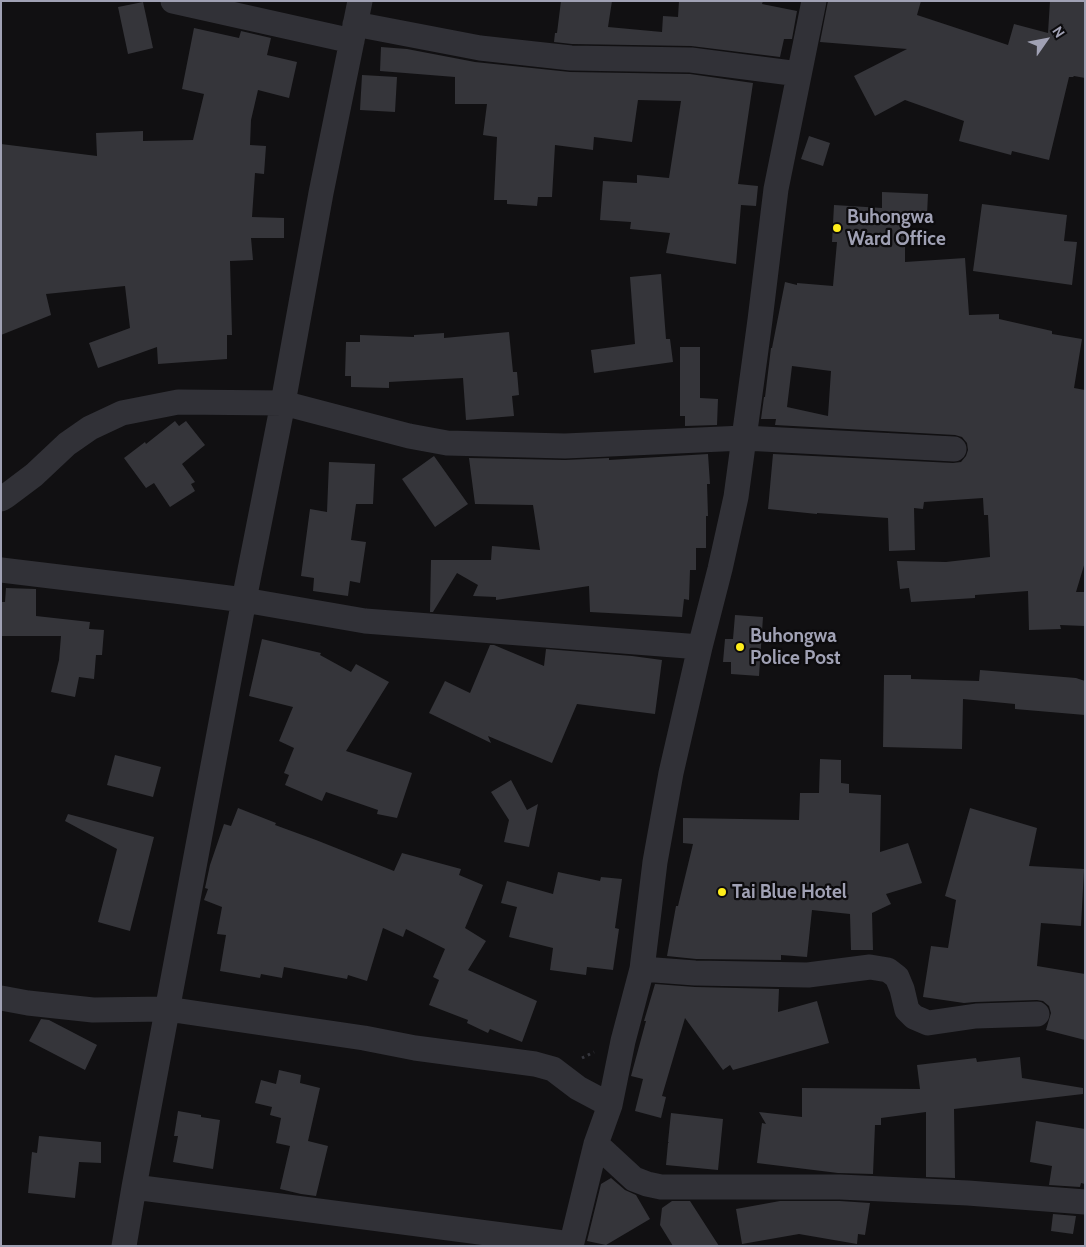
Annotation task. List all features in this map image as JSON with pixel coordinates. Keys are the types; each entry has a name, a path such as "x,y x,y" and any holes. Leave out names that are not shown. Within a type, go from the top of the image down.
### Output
{"street":[{"path":"173,1 356,22 480,48 570,58 692,60 799,74"},
{"path":"134,1187 571,1245 596,1144 610,1105 623,1041 642,969 656,853 671,773 736,497 776,189 814,1"},
{"path":"124,1246 321,193 356,22"},
{"path":"1,499 34,475 67,444 90,428 122,413 178,402 283,403 409,436 447,443 565,446 744,438 954,449"},
{"path":"1,570 244,600 365,622 700,647"},
{"path":"642,969 808,975 870,967 888,970 897,977 907,1010 914,1017 928,1023 976,1016 1037,1014"},
{"path":"1,998 93,1010 167,1009 364,1038 415,1048 535,1064 553,1069 578,1088 610,1105"},
{"path":"596,1144 634,1178 647,1184 661,1187 840,1187 968,1193 1085,1202"}],"path":[{"path":"553,1069 623,1041"}],"building":[{"path":"561,1 612,1 608,27 662,32 663,16 678,17 679,1 763,1 762,4 797,11 792,39 784,39 780,57 691,46 554,42"},
{"path":"828,1 921,1 917,15 1008,45 1014,24 1048,33 1050,1 1085,1 1085,78 1069,77 1049,160 1012,151 1011,155 959,141 964,121 905,100 875,116 854,76 907,49 820,42"},
{"path":"143,2 153,48 128,54 118,7"},
{"path":"194,28 239,38 241,31 271,38 267,55 297,62 289,98 258,90 251,120 250,145 266,146 264,174 255,173 252,217 284,218 284,238 251,238 253,260 230,261 232,335 227,335 227,359 158,364 157,347 98,368 89,343 130,328 125,286 46,294 51,315 1,335 1,144 97,156 96,133 143,131 143,141 193,140 204,94 182,89"},
{"path":"381,47 407,49 475,62 570,72 690,74 753,83 738,184 758,186 756,206 741,205 736,264 666,253 670,233 630,229 631,222 600,220 603,181 637,183 637,175 669,178 681,101 638,100 632,142 594,137 593,150 555,145 552,197 538,197 537,206 507,204 507,200 494,200 497,137 483,135 487,104 455,104 455,77 380,71"},
{"path":"362,75 397,77 395,112 360,110"},
{"path":"809,136 830,143 823,166 801,159"},
{"path":"882,192 928,194 927,215 905,214 905,262 965,258 969,315 999,314 999,319 1052,331 1052,334 1082,339 1074,388 1085,390 1085,562 1076,592 1085,592 1085,626 1060,625 1061,629 1029,630 1028,591 975,595 975,598 911,602 909,588 900,589 897,561 946,562 990,557 988,515 984,515 983,498 924,502 923,509 914,508 915,550 889,551 888,518 768,509 773,454 953,463 961,462 966,456 968,450 967,443 962,437 955,435 775,425 776,419 761,419 771,348 785,282 797,285 797,283 833,286 837,242 832,242 834,205 882,208","holes":["792,366 831,371 828,416 787,407"]},
{"path":"982,204 1067,215 1064,241 1077,242 1072,285 973,271"},
{"path":"661,274 666,339 670,339 673,362 594,373 591,350 635,344 630,277"},
{"path":"509,332 513,372 517,372 519,395 512,396 514,416 466,420 463,378 389,382 389,388 351,387 351,376 345,376 346,342 360,342 360,335 414,337 414,335 444,333 444,338"},
{"path":"680,347 700,347 700,398 718,399 717,425 685,426 685,416 680,416"},
{"path":"175,421 179,426 186,421 205,445 182,464 195,482 191,484 195,491 170,507 154,483 146,488 124,458 145,442 146,444"},
{"path":"708,454 710,484 707,484 706,548 696,548 696,570 690,570 689,600 684,599 682,617 590,612 589,586 496,600 496,597 473,596 478,585 457,573 433,612 430,612 431,560 491,560 492,546 540,550 533,505 475,504 469,458 565,460 609,458 609,460"},
{"path":"434,456 468,504 435,527 402,479"},
{"path":"329,462 375,464 373,504 356,504 351,540 366,542 360,583 350,581 348,596 313,591 314,578 301,576 310,509 327,512"},
{"path":"6,588 36,589 36,616 90,622 89,629 104,630 102,655 96,655 94,679 79,677 75,697 51,692 59,660 61,636 1,636 1,602 5,602"},
{"path":"735,615 763,617 759,676 731,674 731,662 723,662 725,639 733,639"},
{"path":"262,639 321,653 320,655 351,672 356,664 389,682 346,751 412,773 397,818 377,814 378,810 326,792 322,801 285,785 289,775 284,773 294,748 279,741 293,707 249,696"},
{"path":"490,645 544,666 546,649 662,660 655,714 577,704 552,763 488,736 491,743 429,713 445,681 470,693"},
{"path":"980,670 1076,678 1085,681 1085,715 1015,709 1015,704 963,699 962,749 883,747 884,675 911,675 911,679 979,681"},
{"path":"115,755 161,767 153,797 107,785"},
{"path":"820,759 841,760 841,783 849,784 849,793 881,795 880,852 908,843 922,883 886,894 891,904 872,913 873,950 851,950 850,914 812,910 807,957 781,955 781,960 696,959 667,956 676,906 678,906 693,844 683,843 683,818 799,820 800,793 819,793"},
{"path":"511,780 527,810 538,804 529,847 504,842 509,820 491,792"},
{"path":"238,808 276,823 275,825 394,871 402,853 461,869 459,875 483,885 465,928 486,941 468,970 537,1001 522,1042 490,1029 488,1033 467,1023 468,1020 429,1005 439,980 433,977 445,949 406,929 403,937 383,928 367,981 348,975 347,979 284,967 282,978 261,974 260,978 220,971 226,935 217,934 222,907 204,900 208,889 205,888 210,865 224,824 231,826"},
{"path":"970,808 1037,828 1029,866 1084,869 1081,926 1041,923 1037,966 1085,974 1085,1040 1046,1030 1051,1013 1049,1006 1043,1001 964,1003 923,997 931,946 948,948 956,900 945,896"},
{"path":"68,814 154,837 130,931 98,922 117,849 65,821"},
{"path":"558,872 600,881 601,877 622,879 615,928 619,929 613,970 587,967 586,975 550,970 553,948 509,937 517,907 501,903 507,881 553,894"},
{"path":"655,984 779,989 778,1012 817,1001 829,1043 733,1070 730,1065 723,1070 685,1018 662,1096 666,1097 661,1118 635,1111 643,1079 631,1076"},
{"path":"41,1019 49,1020 97,1045 85,1070 29,1041"},
{"path":"1020,1057 1022,1078 1083,1088 1083,1094 954,1109 955,1178 926,1177 926,1112 881,1118 881,1125 875,1125 873,1174 838,1173 757,1163 762,1123 766,1124 759,1112 802,1117 802,1088 920,1089 917,1065 976,1058 977,1062"},
{"path":"279,1070 301,1075 300,1083 320,1088 308,1141 328,1146 316,1196 280,1189 290,1146 276,1143 281,1118 270,1115 272,1107 255,1103 261,1080 276,1084"},
{"path":"178,1111 220,1120 213,1169 173,1162 178,1136 174,1136"},
{"path":"671,1113 723,1119 718,1170 666,1165"},
{"path":"1036,1121 1085,1129 1085,1184 1081,1183 1080,1187 1049,1185 1052,1166 1030,1162"},
{"path":"39,1136 101,1142 101,1163 79,1162 75,1198 28,1193 32,1152 37,1153"},
{"path":"611,1178 625,1190 636,1195 650,1219 606,1245 587,1241 601,1184"},
{"path":"672,1201 690,1201 719,1246 673,1246 660,1225 662,1208"},
{"path":"780,1201 870,1203 865,1235 858,1234 857,1244 799,1234 742,1244 736,1209"},
{"path":"1053,1214 1076,1216 1073,1234 1051,1231"}],"place":[{"name":"Buhongwa Ward Office","path":"837,228"},
{"name":"Buhongwa Police Post","path":"740,647"},
{"name":"Tai Blue Hotel","path":"722,892"}]}
